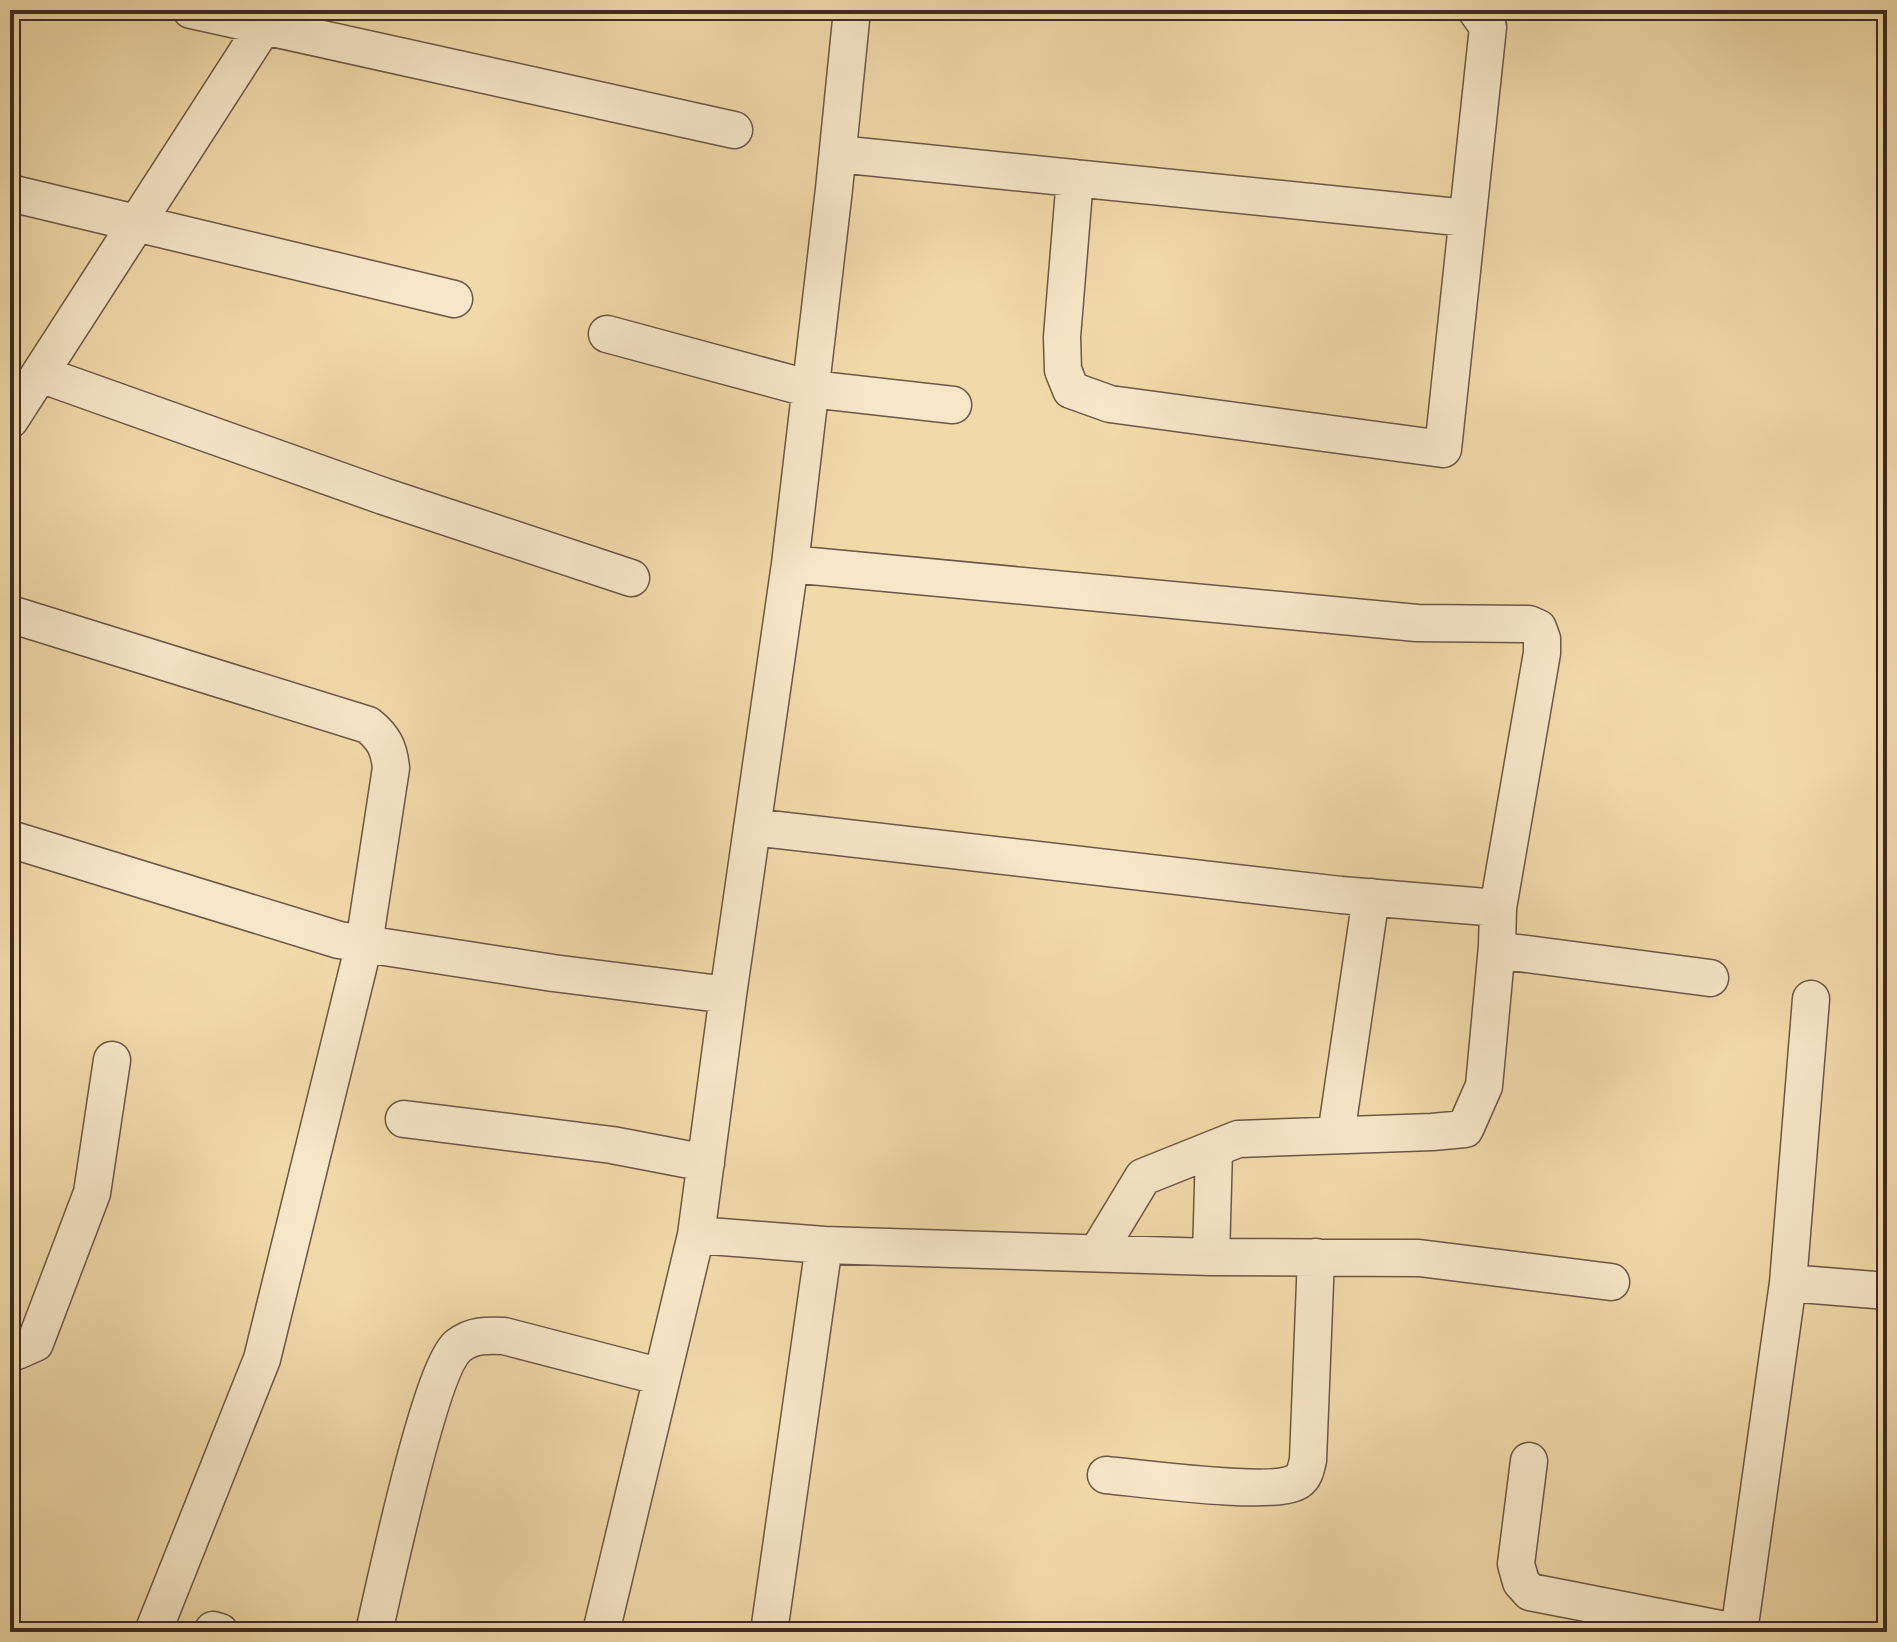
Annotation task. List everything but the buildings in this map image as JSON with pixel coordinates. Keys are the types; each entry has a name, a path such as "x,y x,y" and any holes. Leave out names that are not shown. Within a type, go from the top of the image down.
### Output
{"street":[{"path":"191,10 269,18 734,130"},
{"path":"601,1632 696,1235 790,564 852,10"},
{"path":"1075,178 1062,337 1063,370 1071,390 1110,404 1443,449 1488,27 1476,10"},
{"path":"10,420 269,18"},
{"path":"838,154 1467,218"},
{"path":"10,193 454,299"},
{"path":"607,334 811,389 953,405"},
{"path":"40,374 383,496 631,578"},
{"path":"790,564 1417,623 1529,624 1538,628 1542,653 1498,908 1484,1086 1465,1129 1238,1139 1143,1177 1097,1253"},
{"path":"10,614 368,725 381,736 389,750 391,768 364,944 262,1359 153,1632"},
{"path":"752,827 1371,897 1498,908"},
{"path":"10,839 339,940 553,973 728,995"},
{"path":"1336,1135 1371,897"},
{"path":"1497,946 1511,952 1710,978"},
{"path":"1529,1461 1516,1564 1521,1582 1530,1592 1737,1632 1788,1283 1811,999"},
{"path":"10,1350 17,1351 35,1343 92,1193 112,1060"},
{"path":"404,1119 612,1145 706,1163"},
{"path":"1211,1257 1214,1149"},
{"path":"696,1235 824,1245 1211,1257 1419,1258 1611,1282"},
{"path":"769,1632 824,1245"},
{"path":"1106,1475 1269,1489 1297,1482 1304,1474 1308,1460 1316,1257"},
{"path":"1788,1283 1887,1291"},
{"path":"374,1632 436,1387 456,1347 485,1335 504,1336 662,1377"}]}
